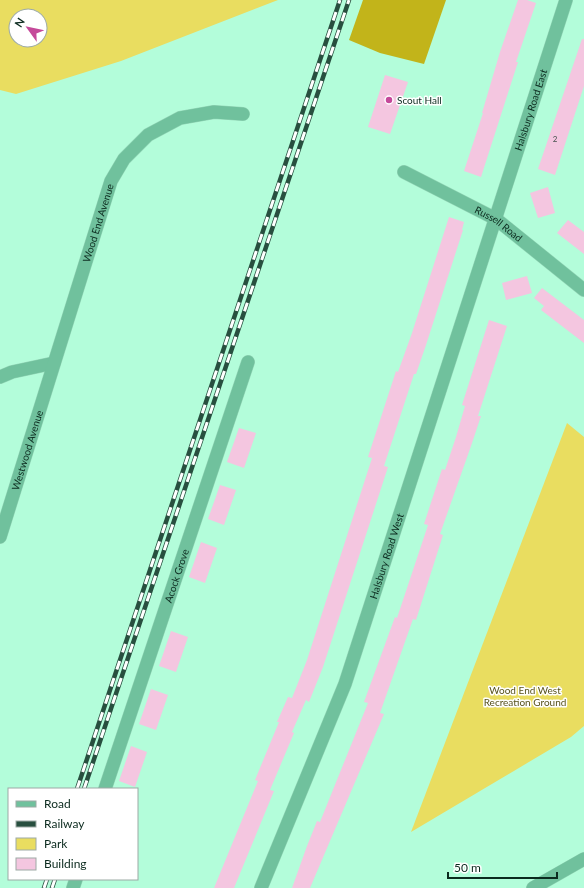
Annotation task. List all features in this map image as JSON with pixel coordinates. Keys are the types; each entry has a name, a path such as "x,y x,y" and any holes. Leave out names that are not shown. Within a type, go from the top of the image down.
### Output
{"street":[{"name":"Halsbury Road East","path":"496,219 566,0"},
{"name":"Wood End Avenue","path":"54,363 111,181 124,159 148,135 180,118 214,112 242,114"},
{"name":"Russell Road","path":"404,172 496,219 584,290"},
{"name":"Halsbury Road West","path":"261,888 345,684 496,219"},
{"name":"Acock Grove","path":"105,788 248,362"},
{"path":"0,378 12,372 54,363"},
{"name":"Westwood Avenue","path":"0,537 54,363"},
{"path":"533,888 584,859"}],"green space":[{"path":"0,0 278,0 121,61 16,94 0,90"},
{"name":"Wood End West Recreation Ground","path":"567,423 584,437 584,726 571,737 411,832"}],"shaded area":[{"path":"363,0 446,0 424,64 380,53 349,40"}],"building":[{"path":"518,0 527,0 536,3 516,62 518,62 481,177 464,171 483,113 500,52"},
{"path":"582,39 584,39 584,86 555,175 538,169"},
{"path":"385,75 408,82 390,134 368,127"},
{"path":"548,187 555,213 538,218 530,193"},
{"path":"449,217 464,222 463,230 426,345 416,374 414,374 384,466 388,467 323,667 309,702 306,700 292,732 294,733 270,790 274,791 234,888 214,888 258,781 255,780 279,722 277,722 288,697 292,698 307,660 372,458 368,457 396,371 398,372 412,333"},
{"path":"568,220 584,232 584,254 557,233"},
{"path":"527,276 532,293 506,300 502,283"},
{"path":"542,288 584,320 584,343 541,310 544,306 534,298"},
{"path":"489,320 507,326 478,416 481,416 440,534 443,535 416,620 413,619 380,713 384,714 310,888 292,888 317,821 320,822 368,703 364,702 395,617 397,618 428,525 424,524 442,469 445,470 456,437 465,406 462,405"},
{"path":"239,428 256,433 244,468 227,462"},
{"path":"220,485 236,490 224,525 208,519"},
{"path":"201,542 217,548 205,583 189,577"},
{"path":"171,631 188,637 176,672 159,666"},
{"path":"151,689 168,695 156,730 139,724"},
{"path":"131,746 147,752 135,787 119,781"}],"railway":[{"path":"77,788 340,0"},
{"path":"84,788 349,0"},
{"path":"44,888 47,880"},
{"path":"52,888 55,880"}],"place":[{"name":"Scout Hall","path":"389,100"}]}
